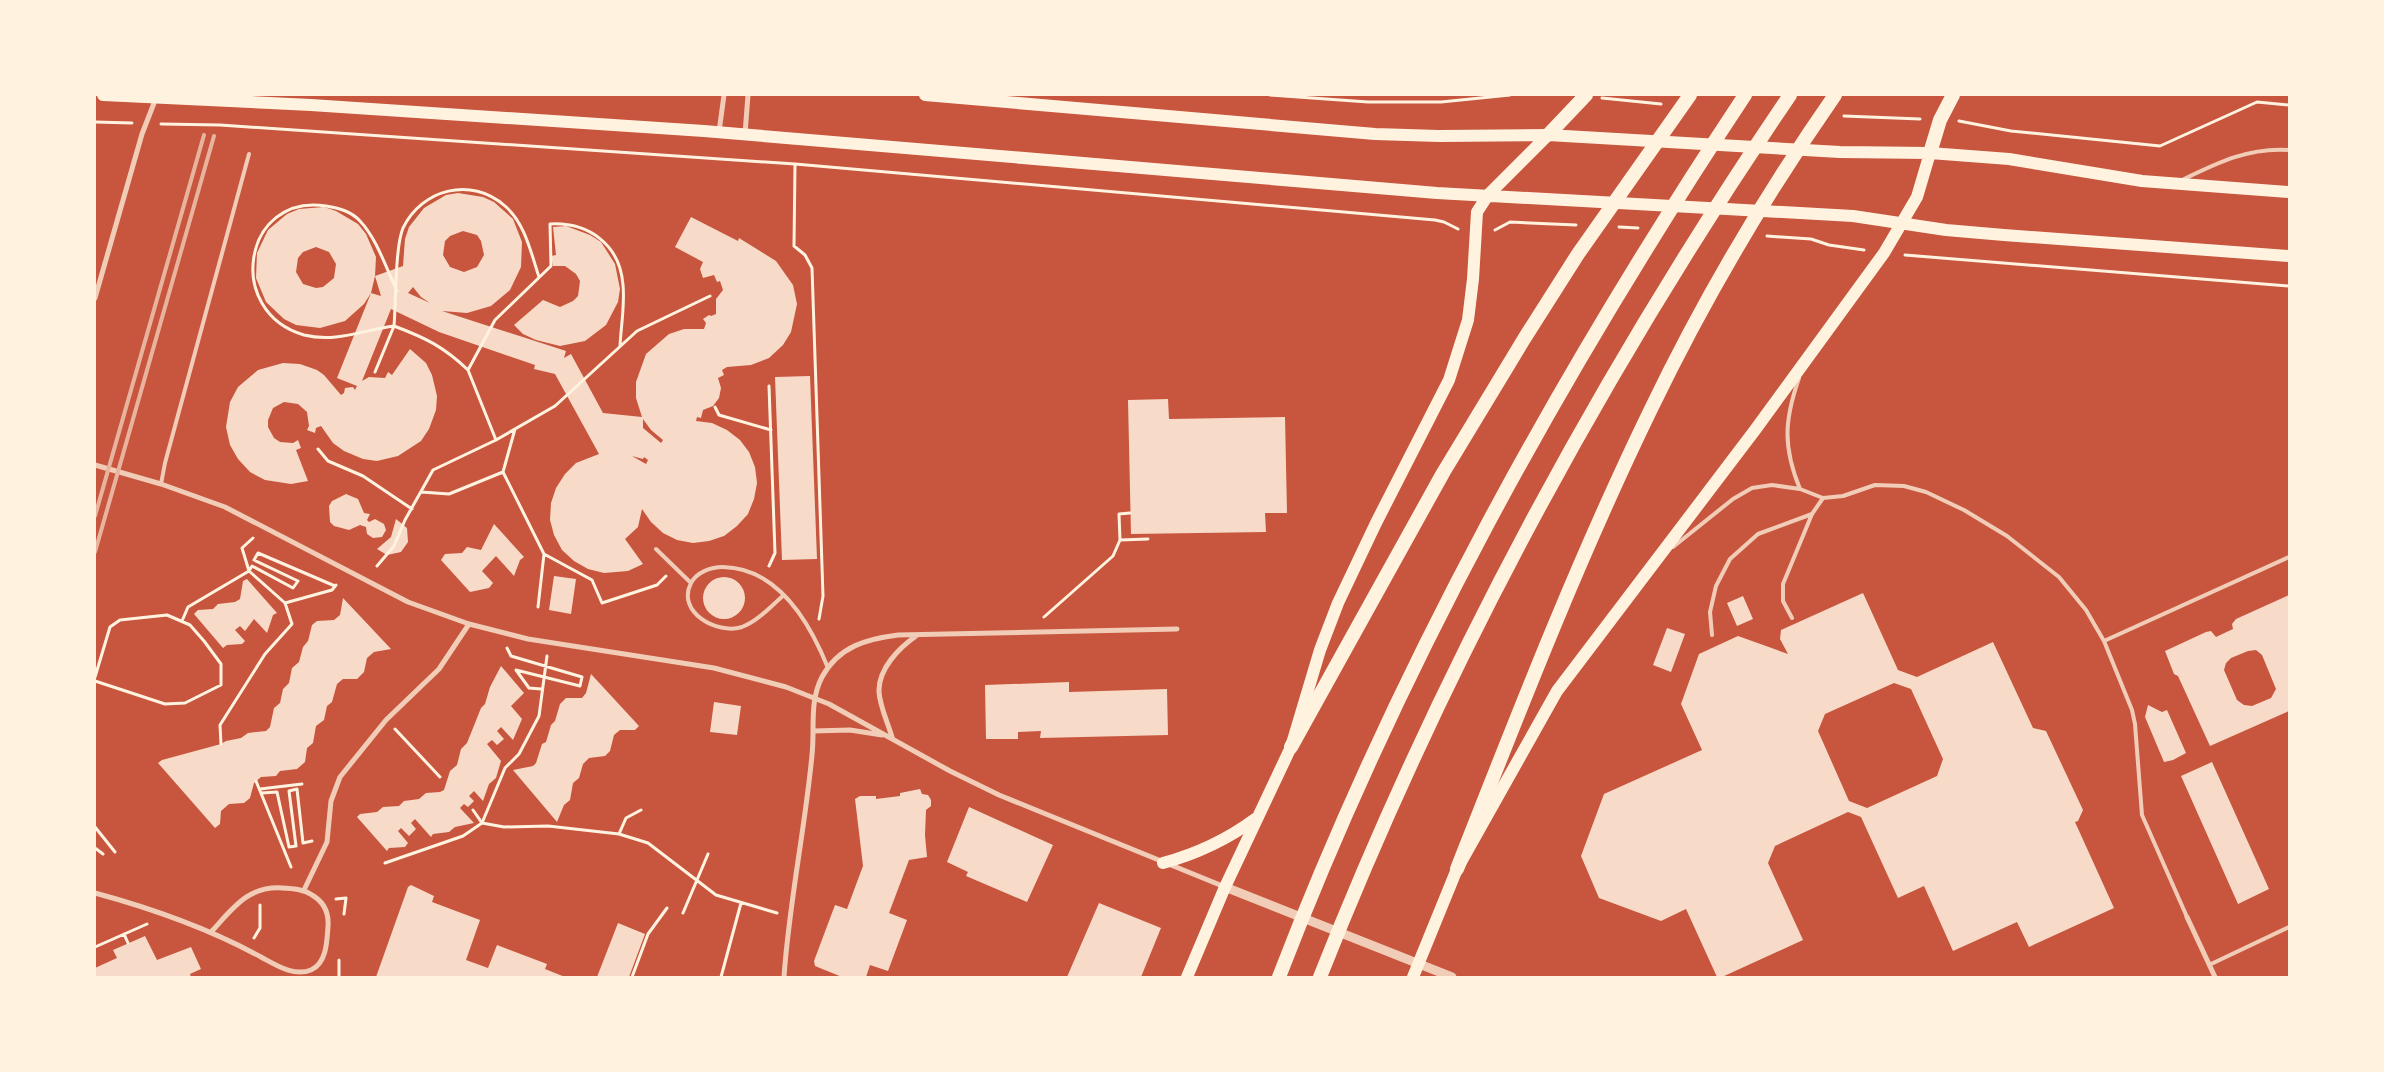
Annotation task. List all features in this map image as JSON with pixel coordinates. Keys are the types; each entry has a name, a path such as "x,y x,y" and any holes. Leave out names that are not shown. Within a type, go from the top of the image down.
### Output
{"highway":[{"path":"1548,135 1586,95"},
{"path":"1291,747 1444,473 1524,339 1578,254 1690,95"},
{"path":"1279,977 1345,817 1424,645 1468,558 1536,432 1608,309 1662,221 1745,95"},
{"path":"1320,977 1361,875 1420,742 1525,532 1640,329 1712,213 1790,95"},
{"path":"1457,869 1568,592 1651,409 1697,318 1737,248 1835,95"},
{"path":"1930,153 1940,120 1952,95"}],"main road":[{"path":"102,95 156,96 719,132 1419,192 1868,217 1903,224 2004,235 2289,256"},
{"path":"925,95 1375,134 1430,136 1548,135 1628,138 1840,152 1930,153 2009,160 2102,176 2175,184 2289,192"},
{"path":"1187,977 1225,887 1291,747 1320,650 1338,603 1456,362 1470,303 1474,229 1477,212 1488,195 1548,135"},
{"path":"1413,977 1457,869 1557,691 1884,253 1903,224 1917,197 1930,153"},
{"path":"1163,863 1192,854 1241,829 1257,818"}],"street":[{"path":"719,132 724,95"},
{"path":"745,134 748,95"},
{"path":"95,298 156,96"},
{"path":"95,465 150,480 225,507 408,602 469,624 554,644 714,668 786,687 815,699 892,738 950,771 999,795 1163,863 1452,977"},
{"path":"304,890 327,842 331,801 340,777 386,720 439,669 469,624"},
{"path":"784,977 812,756 813,707 822,677 841,655 860,642 882,637 1177,629"},
{"path":"892,738 879,692 880,683 887,665 906,643 917,635"},
{"path":"813,731 862,731 892,738"},
{"path":"95,893 160,912 212,931 290,970 302,972 315,967 324,954 329,917 322,900 304,890 270,887 250,893 237,903 212,931"},
{"path":"2187,917 2215,977"}],"lane":[{"path":"2175,184 2227,158 2256,151 2289,150"},
{"path":"161,484 165,463 249,154"},
{"path":"1800,489 1788,450 1786,427 1792,400 1807,358"},
{"path":"1655,561 1733,499 1752,488 1772,485 1800,489 1823,498 1843,496 1875,485 1904,486 1926,492 1964,510 2023,546 2059,577 2086,610 2104,641 2132,710 2135,724 2142,816 2187,917"},
{"path":"1792,618 1784,601 1783,584 1812,514 1823,498"},
{"path":"1712,635 1710,612 1716,586 1730,559 1758,534 1812,514"},
{"path":"656,549 691,583"},
{"path":"2104,641 2289,557"},
{"path":"784,595 757,618 742,627 724,629 709,624 695,614 690,605 688,594 691,583 704,571 716,567 742,569 763,578 784,595 816,638 828,669"},
{"path":"2209,965 2289,927"}],"path":[{"path":"1270,95 1368,102 1440,102 1510,95"},
{"path":"1586,95 1652,103"},
{"path":"1863,117 1962,122 2012,131 2160,146 2257,102 2289,105"},
{"path":"95,122 220,125 795,164 1435,220 1444,222 1456,229 1497,230 1510,222 1571,224"},
{"path":"795,164 794,246 805,255 812,268 822,596 816,638"},
{"path":"375,372 394,326 398,249 402,230 411,214 422,203 437,193 460,189 476,191 491,197 505,206 526,238 539,277"},
{"path":"396,291 372,236 358,219 340,208 321,205 299,206 280,214 259,239 253,257 252,274 255,290 263,306 278,322 304,334 338,338 372,329 394,326 426,338 448,351 468,370 496,440"},
{"path":"468,370 495,320 551,266 550,224 567,223 587,229 601,238 612,249 620,267 624,285 620,346"},
{"path":"1786,237 1811,239 1829,245 1884,253 2289,286"},
{"path":"377,566 394,546 434,470 496,440 555,406 637,331 710,296"},
{"path":"763,578 776,553 769,386"},
{"path":"715,407 719,415 770,430"},
{"path":"515,428 503,472 544,554 538,607"},
{"path":"318,449 328,461 363,476 412,509"},
{"path":"421,492 449,494 503,472"},
{"path":"1042,618 1113,556 1120,540 1119,514 1130,513"},
{"path":"221,744 220,725 265,654 292,624 285,603 249,571 242,548 255,537"},
{"path":"1120,540 1148,539"},
{"path":"182,621 188,607 249,571 252,566 293,588 298,581 254,560 258,553 335,586 332,590 285,603"},
{"path":"544,554 592,580 602,603 657,585 675,568"},
{"path":"95,677 110,627 120,620 167,615 190,625 221,664 221,685 185,703 165,704 95,681"},
{"path":"507,648 512,656 582,677 580,686 516,670 529,688 542,689"},
{"path":"385,863 463,836 482,823 505,768 519,754 539,716 547,656"},
{"path":"386,720 440,777"},
{"path":"256,781 291,867"},
{"path":"260,789 302,784"},
{"path":"262,793 277,792 290,847 296,846 289,791 297,789 303,843 314,841"},
{"path":"474,810 482,823 504,827 548,826 620,834 648,843 716,895 780,913"},
{"path":"620,834 626,818 641,810"},
{"path":"95,827 115,852"},
{"path":"95,848 102,854"},
{"path":"683,913 708,854"},
{"path":"248,950 260,928 260,903"},
{"path":"721,977 741,903"},
{"path":"632,977 648,934 667,908"},
{"path":"95,947 150,923 155,925"},
{"path":"124,934 128,943"}],"building":[{"path":"458,193 483,197 494,202 513,219 522,242 521,267 510,290 491,306 467,313 442,311 566,351 564,358 571,354 603,413 642,417 636,398 636,382 646,354 669,334 684,329 704,329 706,323 703,319 709,315 716,314 716,299 723,290 720,281 717,282 714,275 703,278 700,269 703,262 675,247 691,217 738,241 739,238 776,261 793,285 797,304 791,332 783,345 769,358 751,365 727,367 722,370 724,375 718,378 721,388 719,398 713,406 703,410 701,418 697,417 696,421 712,423 727,430 740,440 749,452 755,467 757,483 754,499 748,514 724,536 709,541 693,543 677,540 663,533 651,522 642,509 638,527 625,539 643,564 628,571 604,573 588,569 574,561 562,550 554,535 550,520 551,503 556,488 565,474 576,463 599,454 555,374 534,369 535,365 439,332 391,309 362,381 369,377 385,378 388,372 392,375 410,349 426,363 432,375 437,396 436,410 429,429 421,441 398,456 377,461 363,459 344,451 333,443 321,426 316,428 315,433 307,430 309,426 307,412 298,404 284,402 273,408 268,420 268,427 274,438 280,442 293,443 298,440 301,448 296,450 308,481 291,484 265,480 250,472 238,459 230,445 226,427 230,402 238,387 258,370 283,363 300,364 317,370 324,375 341,395 344,393 345,388 353,387 355,390 357,386 337,378 371,293 381,296 375,276 403,266 405,239 409,227 424,208 446,195","holes":["463,231 477,235 481,241 484,255 477,267 464,272 450,267 443,255 445,241 450,236","413,287 421,297 430,303 408,293","643,419 651,430 663,440 661,443 643,428","632,456 643,459 644,457 648,460 646,464"]},
{"path":"324,207 336,211 358,224 366,234 376,257 375,276 371,293 364,304 345,321 320,328 296,325 284,319 266,302 256,278 257,253 268,230 287,214 299,209","holes":["316,247 329,252 336,264 334,278 323,287 316,288 303,284 296,272 298,258 303,252"]},
{"path":"566,226 590,235 601,242 615,264 620,289 618,302 606,325 585,341 560,346 536,340 523,334 514,325 543,300 560,307 573,301 578,296 580,281 576,274 565,266 553,266 551,256 556,255 553,227"},
{"path":"810,376 817,559 782,560 775,377"},
{"path":"1168,399 1169,419 1285,417 1287,513 1265,513 1266,532 1131,534 1128,400"},
{"path":"346,494 358,499 364,513 370,514 367,520 369,522 375,519 384,524 386,530 382,537 373,538 367,534 366,527 360,525 349,530 334,526 330,522 329,506 332,501"},
{"path":"396,519 407,528 408,542 401,552 387,555 377,549 391,537"},
{"path":"494,524 524,557 520,560 514,576 496,556 482,571 493,583 489,588 470,592 441,560 445,554 462,553 467,547 481,550"},
{"path":"554,576 576,579 571,614 549,610"},
{"path":"724,577 739,583 745,598 739,613 724,619 709,613 703,598 709,583"},
{"path":"247,579 277,613 273,615 267,633 254,619 245,631 240,626 235,630 245,641 242,644 227,645 223,648 194,614 198,610 213,609 218,604 235,602 240,599 243,581"},
{"path":"1863,593 1898,670 1917,677 1993,642 2033,728 2046,731 2083,810 2078,821 2075,822 2114,908 2029,947 2017,922 1953,951 1924,886 1898,898 1861,817 1848,812 1775,846 1768,863 1803,940 1722,977 1717,977 1686,909 1661,921 1599,898 1581,856 1604,794 1702,750 1681,704 1699,654 1738,636 1788,654 1780,639 1781,630","holes":["1894,683 1911,689 1943,759 1937,776 1867,808 1849,801 1818,731 1825,714"]},
{"path":"2289,595 2289,711 2210,746 2178,676 2174,674 2165,651 2206,632 2211,631 2216,637 2233,629 2232,624 2236,619","holes":["2256,650 2262,655 2276,689 2271,698 2252,706 2244,705 2237,700 2224,670 2226,663 2231,658 2248,651"]},
{"path":"1743,596 1753,619 1737,626 1727,603"},
{"path":"343,598 391,649 374,652 367,658 364,672 357,679 343,679 337,684 332,702 327,706 324,720 316,726 313,743 307,748 305,762 297,769 280,771 276,776 261,777 254,783 250,798 244,803 229,804 221,811 220,824 215,828 158,763 162,760 241,738 248,733 266,731 270,727 274,708 280,703 283,689 289,683 292,668 299,662 303,647 308,641 312,625 317,621 334,620 340,615"},
{"path":"1667,628 1685,634 1671,672 1653,665"},
{"path":"501,666 524,693 511,706 522,719 513,740 501,727 497,731 504,739 497,745 492,740 487,744 501,761 496,778 489,784 483,801 474,791 469,796 474,801 468,807 464,804 460,808 474,823 455,827 449,832 433,834 431,837 415,819 411,823 416,829 409,836 401,828 398,831 408,843 405,847 389,848 387,851 357,817 360,814 377,812 383,807 399,806 404,801 419,799 426,793 444,790 450,771 457,765 461,749 467,743 481,708 485,704 490,687"},
{"path":"591,674 639,726 635,730 620,730 614,735 610,751 605,756 589,758 583,764 579,778 573,783 570,800 564,805 557,822 513,770 533,766 536,763 542,744 546,742 551,725 555,721 560,704 566,698 582,698 586,693"},
{"path":"1069,682 1069,692 1167,689 1168,735 1040,738 1041,731 1018,732 1018,739 986,739 985,685"},
{"path":"714,702 741,706 737,735 710,732"},
{"path":"2148,705 2162,712 2167,710 2186,753 2173,760 2164,762 2145,717"},
{"path":"2212,762 2269,889 2238,904 2181,776"},
{"path":"920,789 922,794 928,795 931,800 931,806 926,810 925,835 927,857 909,860 889,913 907,920 888,971 870,965 866,977 842,977 815,966 814,961 835,905 847,909 863,866 855,799 860,796 876,796 876,799 900,796 900,793"},
{"path":"969,807 1053,845 1027,902 966,876 968,872 947,862"},
{"path":"411,885 434,896 432,902 480,920 466,960 488,968 497,945 547,964 545,969 565,977 376,977 408,887"},
{"path":"1099,903 1161,928 1141,977 1067,977"},
{"path":"618,923 645,934 629,977 597,977"},
{"path":"145,936 157,960 191,947 201,969 190,974 191,977 95,977 95,968 117,958 113,950"}],"railway":[{"path":"95,516 204,135"},
{"path":"95,552 214,136"}]}
